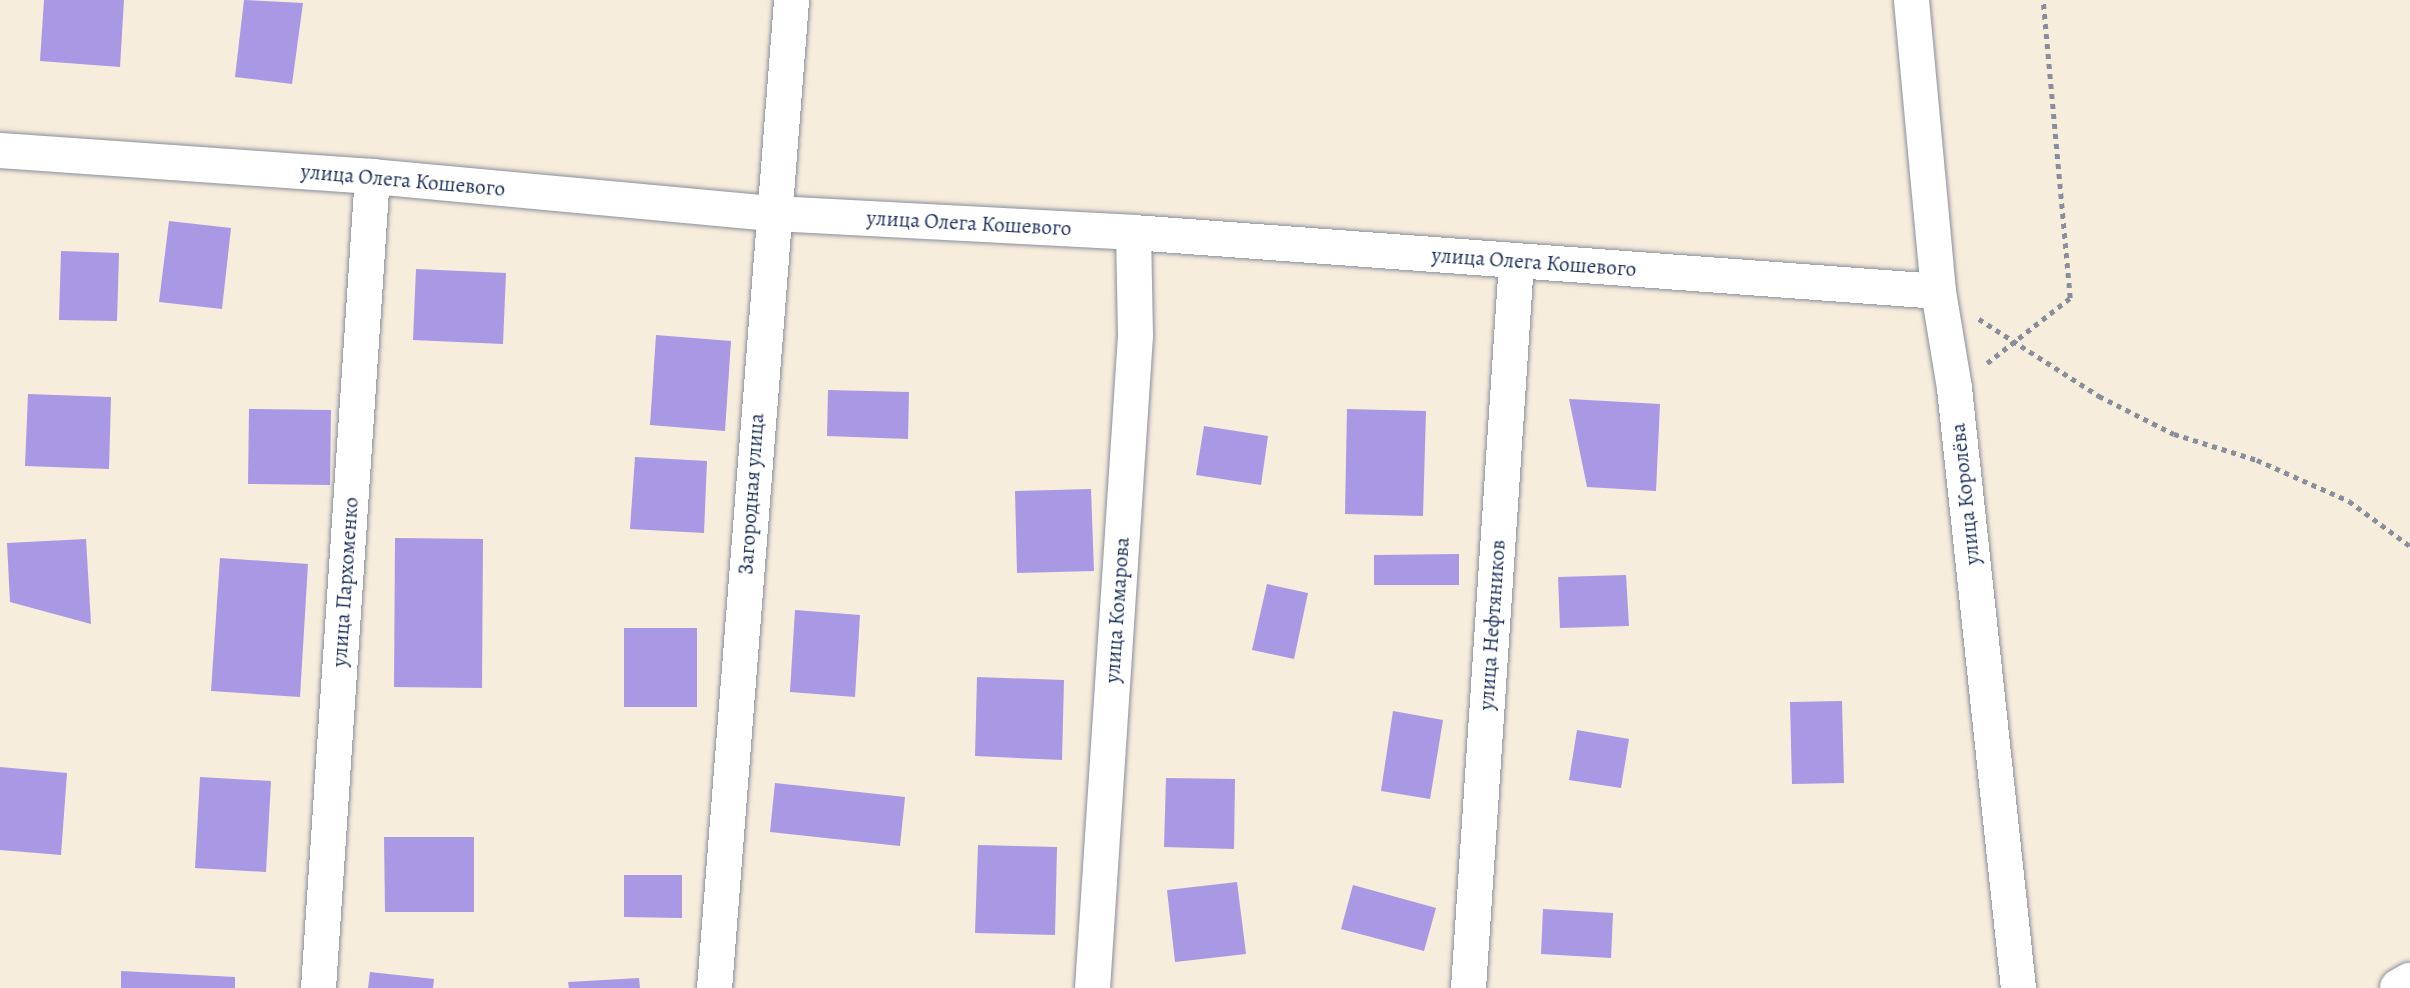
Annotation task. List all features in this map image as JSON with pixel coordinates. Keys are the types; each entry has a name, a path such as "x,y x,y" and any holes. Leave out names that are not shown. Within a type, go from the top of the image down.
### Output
{"street":[{"name":"Загородная улица","path":"714,988 772,213 792,0"},
{"name":"улица Королёва","path":"1911,0 1938,291 1954,388 2018,988"},
{"name":"улица Олега Кошевого","path":"0,150 372,176 772,213 1133,232 1938,291"},
{"name":"улица Пархоменко","path":"318,988 372,176"},
{"name":"улица Комарова","path":"1092,988 1135,335 1133,232"},
{"name":"улица Нефтяников","path":"1468,988 1516,261"},
{"path":"2399,988 2410,982"}],"path":[{"path":"1954,388 2070,298 2043,0"},
{"path":"1938,291 2099,396 2174,434 2257,460 2349,501 2410,546"}],"building":[{"path":"44,0 124,0 120,67 40,61"},
{"path":"244,0 303,3 292,84 235,77"},
{"path":"169,221 231,228 222,309 159,302"},
{"path":"61,251 119,253 117,321 59,320"},
{"path":"416,269 506,273 503,344 413,340"},
{"path":"656,335 731,341 725,431 650,425"},
{"path":"828,390 909,392 908,439 827,436"},
{"path":"28,394 111,397 109,469 25,466"},
{"path":"1569,399 1660,404 1656,491 1587,487"},
{"path":"249,409 331,410 330,485 248,484"},
{"path":"1347,409 1426,411 1423,516 1345,514"},
{"path":"1204,426 1268,436 1261,485 1196,475"},
{"path":"635,457 707,461 704,533 630,529"},
{"path":"1091,489 1094,571 1017,573 1015,491"},
{"path":"395,538 483,539 482,688 394,687"},
{"path":"86,539 91,624 10,602 7,543"},
{"path":"1459,554 1459,585 1374,585 1374,555"},
{"path":"220,558 308,564 300,697 211,691"},
{"path":"1626,575 1629,626 1560,628 1558,577"},
{"path":"1267,584 1308,593 1294,659 1252,650"},
{"path":"795,610 860,615 855,697 790,692"},
{"path":"624,628 697,628 697,707 624,707"},
{"path":"977,677 1064,680 1062,760 975,756"},
{"path":"1842,701 1844,783 1792,784 1790,702"},
{"path":"1393,711 1443,720 1430,799 1381,791"},
{"path":"1577,730 1629,739 1621,788 1569,780"},
{"path":"0,767 67,773 61,855 0,850"},
{"path":"200,777 271,781 266,872 195,868"},
{"path":"1166,778 1235,779 1234,849 1164,847"},
{"path":"775,783 905,797 900,846 770,832"},
{"path":"384,837 474,837 474,912 385,912"},
{"path":"978,845 1057,847 1055,935 975,933"},
{"path":"624,875 682,875 682,918 624,917"},
{"path":"1237,882 1246,954 1175,962 1167,890"},
{"path":"1353,885 1436,908 1424,951 1341,929"},
{"path":"1543,909 1613,913 1611,958 1541,954"},
{"path":"121,971 235,977 235,988 121,988"},
{"path":"370,972 434,979 433,988 368,988"},
{"path":"639,978 640,988 569,988 568,982"}]}
